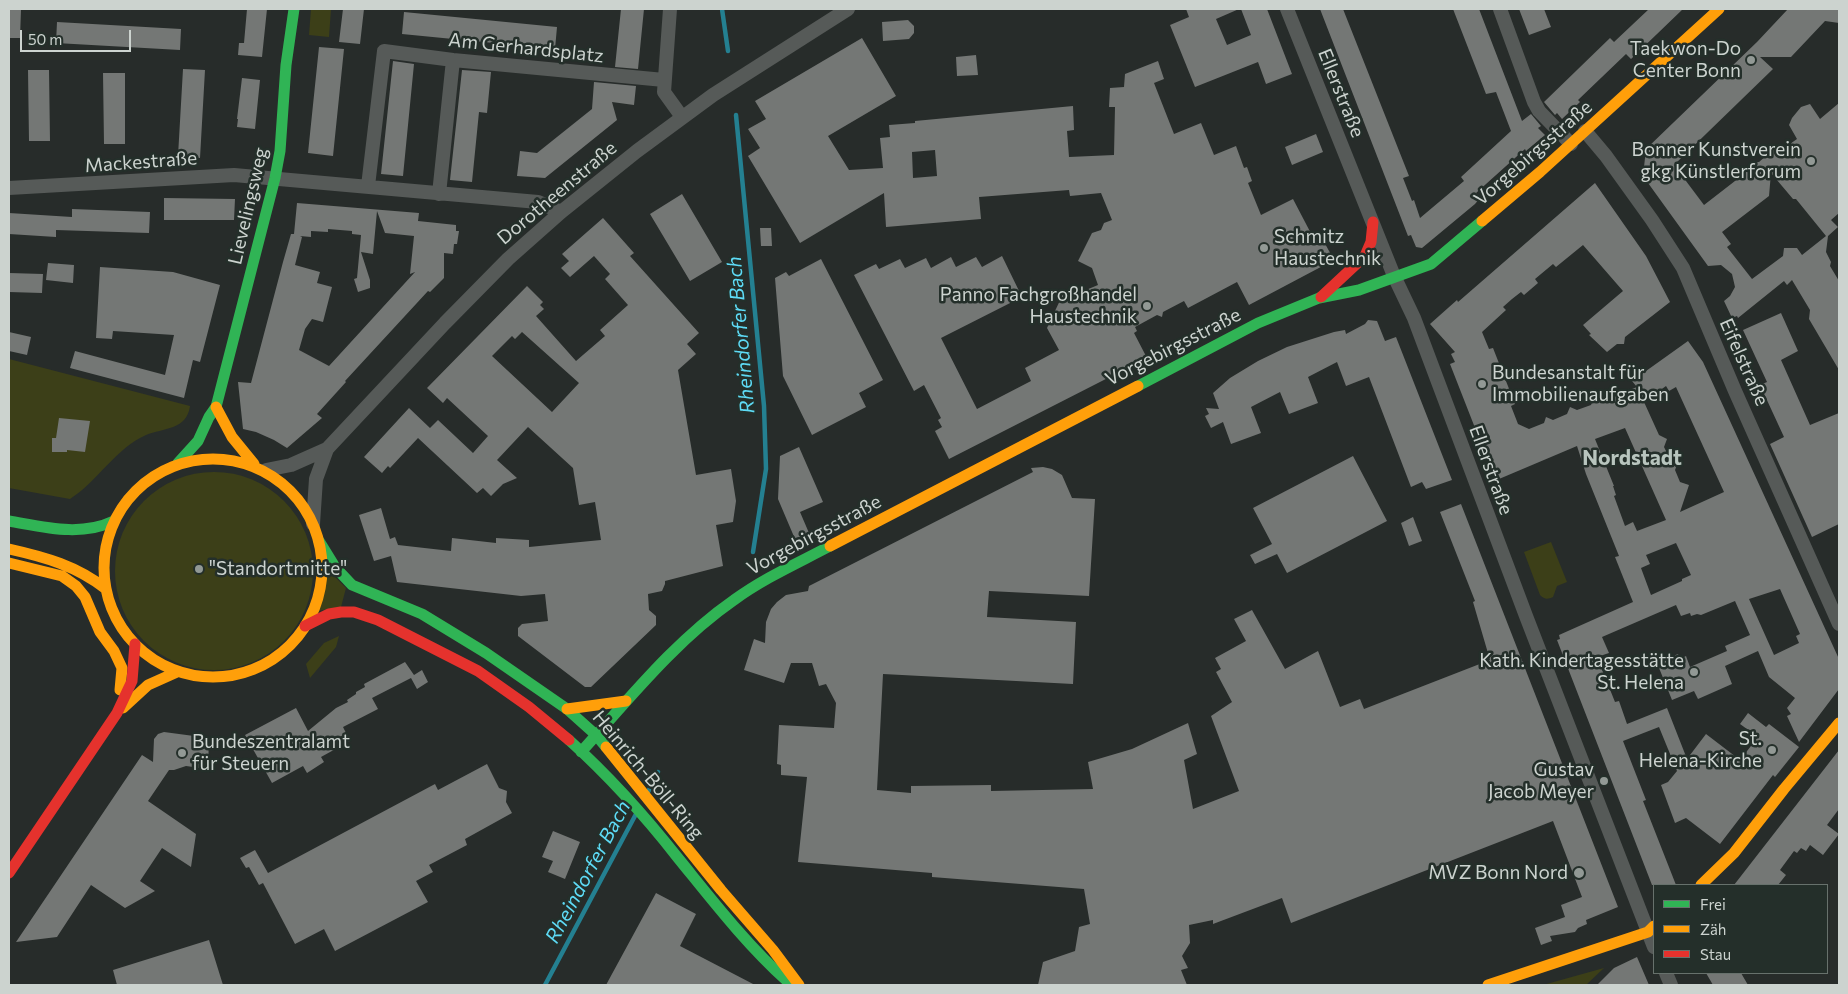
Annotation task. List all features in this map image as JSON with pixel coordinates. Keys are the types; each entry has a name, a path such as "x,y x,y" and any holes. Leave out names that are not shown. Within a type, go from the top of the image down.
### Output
{"main road":[{"name":"Lievelingsweg","path":"178,462 198,441 209,417 216,407 275,178 280,151 286,65 294,9"},
{"name":"Vorgebirgsstraße","path":"580,752 686,639 709,618 759,583 1258,323 1319,298 1359,290 1431,264 1571,144 1719,9"},
{"path":"1319,298 1365,256 1371,242 1373,222"},
{"path":"216,407 226,429 238,447 260,467 287,486 301,502 313,524 319,541 315,601 305,626 291,645 266,664 235,676 212,678 190,676 177,672 151,659 134,644 120,626 106,589 108,546 114,521 130,500 151,479 178,462 227,459 260,467"},
{"path":"9,521 62,530 80,530 96,528 114,521"},
{"name":"Heinrich-Böll-Ring","path":"319,541 335,567 352,585 422,614 486,653 567,709 596,736 671,826 721,890 773,950 799,985"},
{"path":"9,549 54,560 69,566 96,581 106,589"},
{"path":"9,563 62,576 76,586 85,597 100,632 114,651 122,668 117,714"},
{"name":"Heinrich-Böll-Ring","path":"305,626 330,614 347,612 372,616 478,671 559,731 625,796 663,839 711,901 762,960 792,985"},
{"path":"9,873 117,714 132,681 134,644"},
{"path":"117,714 148,685 177,672"},
{"path":"567,709 626,701"},
{"path":"1702,884 1734,853 1839,723"},
{"path":"1492,985 1651,929"}],"street":[{"path":"670,9 664,92 682,117"},
{"name":"Dorotheenstraße","path":"260,467 291,465 327,449 462,305 508,259 561,212 682,117 768,59 848,9"},
{"name":"Ellerstraße","path":"1287,9 1394,276 1414,318 1471,467 1484,508 1651,929"},
{"path":"1500,9 1534,102 1539,111 1571,144"},
{"name":"Am Gerhardsplatz","path":"368,186 384,51 453,60 664,80"},
{"path":"439,194 453,60"},
{"name":"Eifelstraße","path":"1585,131 1618,172 1683,268 1839,624"},
{"name":"Mackestraße","path":"9,188 234,176 275,178 538,202 561,212"},
{"name":"Dorotheenstraße","path":"313,524 316,479 327,449"}],"green space":[{"path":"311,9 331,9 329,37 309,35"},
{"path":"9,359 190,406 188,414 179,424 146,435 125,448 89,484 70,499 9,488"},
{"path":"204,472 224,472 252,479 277,494 291,508 306,533 313,561 313,581 306,609 291,634 277,648 252,663 243,666 224,670 204,670 176,663 151,648 137,634 122,609 119,600 115,581 115,561 122,533 137,508 151,494 176,479 185,476"},
{"path":"1551,542 1567,582 1557,586 1553,597 1546,599 1540,595 1524,552"},
{"path":"324,568 346,588 341,607 317,611 323,586"},
{"path":"339,636 336,647 310,678 306,664 324,643"},
{"path":"1604,968 1586,985 1543,985"}],"building":[{"path":"9,9 21,9 20,38 9,38"},
{"path":"247,9 267,9 262,57 238,55 239,43 244,43"},
{"path":"343,9 364,9 360,44 339,42"},
{"path":"621,9 644,9 638,69 615,67"},
{"path":"1186,9 1239,9 1216,19 1227,45 1251,35 1241,9 1267,9 1292,74 1266,84 1258,62 1195,87 1170,25 1189,17"},
{"path":"1320,9 1343,9 1409,176 1403,178 1412,201 1414,200 1420,218 1464,181 1461,177 1511,131 1496,92 1486,94 1453,9 1479,9 1522,121 1531,114 1541,126 1538,128 1545,135 1526,151 1525,149 1476,193 1480,198 1475,204 1422,248 1416,247 1411,235 1408,236"},
{"path":"1519,9 1544,9 1551,27 1529,35"},
{"path":"1649,9 1683,9 1631,59 1626,54 1578,100 1580,102 1562,119 1557,113 1555,115 1544,102 1610,38 1614,42"},
{"path":"1788,9 1839,9 1839,23 1825,21 1791,57 1760,57 1773,69 1674,165 1704,205 1744,174 1744,171 1756,162 1759,162 1774,149 1778,155 1797,139 1789,125 1801,107 1810,104 1820,119 1839,103 1839,213 1831,220 1838,227 1828,236 1826,252 1831,262 1830,266 1839,281 1839,370 1809,319 1810,310 1792,280 1787,285 1784,281 1738,318 1737,316 1732,318 1724,301 1730,296 1735,287 1732,274 1721,265 1708,266 1643,176 1646,149 1757,42","holes":["1771,173 1793,199 1796,199 1826,236 1802,255 1797,248 1784,248 1783,256 1752,279 1727,247 1731,244 1722,232 1769,196"]},
{"path":"404,12 557,27 555,49 402,34"},
{"path":"908,20 914,26 914,33 909,39 883,41 882,22"},
{"path":"57,22 181,29 180,50 56,43"},
{"path":"862,38 896,96 828,136 849,170 883,168 880,138 890,137 889,125 1073,106 1074,130 1067,131 1069,157 1114,155 1115,107 1109,107 1110,88 1124,87 1125,74 1158,61 1164,79 1154,83 1174,134 1201,123 1214,155 1236,146 1244,168 1247,167 1252,181 1248,183 1261,215 1293,199 1316,243 1323,240 1334,260 1249,305 1237,282 1188,308 1184,301 1163,312 1162,317 1157,315 1135,327 1137,331 1134,333 1147,358 949,459 935,431 942,427 938,420 941,418 924,385 914,391 854,275 876,264 879,269 900,259 905,268 926,258 931,268 951,257 956,267 976,257 982,267 1002,256 1022,297 941,338 977,409 1031,381 1025,368 1059,350 1047,328 1063,294 1069,297 1098,285 1092,268 1078,261 1092,233 1101,230 1104,223 1112,220 1101,193 1070,196 1069,190 979,197 981,219 886,227 884,193 800,243 748,156 760,148 748,129 766,119 755,101","holes":["935,150 937,176 913,178 912,152"]},
{"path":"319,47 344,49 333,156 308,153"},
{"path":"976,55 978,75 957,76 956,57"},
{"path":"393,61 414,64 403,176 381,174"},
{"path":"183,69 205,70 200,158 178,156"},
{"path":"28,70 49,70 50,141 29,141"},
{"path":"462,70 491,72 487,113 479,112 472,182 450,180"},
{"path":"103,73 125,73 125,144 104,144"},
{"path":"242,78 260,80 255,129 237,127"},
{"path":"594,82 636,86 634,105 612,102 617,120 545,178 517,176 520,151 537,153 592,109"},
{"path":"1316,134 1323,152 1292,165 1285,147"},
{"path":"1595,183 1646,256 1670,302 1625,337 1624,344 1617,344 1607,352 1589,335 1591,334 1583,325 1623,291 1583,245 1556,267 1553,264 1535,279 1538,283 1524,295 1521,292 1503,307 1506,310 1482,332 1489,349 1493,348 1515,404 1511,406 1518,424 1529,429 1544,423 1546,417 1553,420 1567,414 1570,407 1577,410 1591,405 1594,398 1601,401 1637,387 1632,381 1688,341 1703,362 1839,659 1839,689 1799,742 1787,716 1791,714 1787,708 1795,698 1769,677 1758,651 1725,666 1732,684 1698,699 1694,691 1672,700 1657,663 1678,654 1680,659 1686,656 1690,667 1727,651 1725,646 1750,635 1735,601 1701,615 1691,616 1690,613 1681,616 1676,605 1602,637 1609,653 1597,657 1615,702 1619,701 1627,724 1667,708 1687,759 1706,734 1740,760 1758,737 1740,724 1748,713 1766,727 1769,724 1799,747 1775,777 1773,775 1720,844 1686,818 1675,823 1661,785 1668,782 1677,771 1659,727 1623,741 1646,800 1643,801 1676,884 1652,885 1557,640 1560,639 1559,635 1633,602 1615,557 1619,556 1586,474 1577,446 1499,479 1490,454 1486,456 1450,364 1455,362 1451,354 1455,352 1430,324 1457,300 1458,302","holes":["1666,386 1669,391 1676,387 1724,492 1680,512 1689,485 1680,482 1675,470 1678,462 1670,459 1664,447 1667,439 1659,435 1644,402","1625,428 1666,520 1637,531 1633,522 1625,526 1614,496 1616,495 1614,486 1595,439","1676,543 1691,575 1651,595 1641,568 1650,564 1646,555","1780,589 1800,634 1796,636 1799,643 1774,655 1749,599"]},
{"path":"682,194 722,262 690,281 650,214"},
{"path":"164,198 235,199 234,220 164,220"},
{"path":"297,203 419,213 418,221 456,225 456,231 459,231 457,244 454,244 453,254 444,253 444,278 430,292 428,291 345,381 317,414 322,418 287,448 256,432 243,429 238,382 251,383 291,234 294,234","holes":["377,211 385,233 414,236 410,274 415,272 329,366 299,350 305,329 312,319 323,322 332,287 317,283 320,272 295,265 302,237 300,236 311,237 311,231 328,232 328,229 352,231 352,234 361,235 357,278 354,279 358,292 370,288 370,280 361,252 373,254"]},
{"path":"72,209 150,212 149,233 56,230 56,237 9,234 9,213 72,217"},
{"path":"603,218 634,253 630,256 699,333 687,344 696,354 678,370 696,475 731,469 736,501 733,522 716,525 723,566 665,581 662,591 648,594 649,610 656,616 656,625 591,687 585,687 518,636 518,628 522,624 548,621 545,594 521,596 397,582 391,556 374,561 359,515 381,508 390,539 395,537 398,545 451,551 452,538 496,543 496,538 529,540 529,547 601,540 595,502 579,505 573,468 528,427 497,460 517,478 503,484 491,496 483,488 477,493 418,438 390,468 388,466 382,473 364,457 409,408 430,428 438,420 473,453 488,436 447,398 443,403 427,388 527,286 543,302 540,305 544,309 536,316 576,361 605,336 600,330 628,305 605,279 610,274 594,256 570,277 561,268 569,261 562,254","holes":["522,332 579,383 552,412 492,356 512,336 515,339"]},
{"path":"760,228 771,228 772,246 761,246"},
{"path":"821,259 883,380 859,393 866,407 812,435 783,376 775,278 786,272 789,276"},
{"path":"48,263 74,265 73,283 46,280"},
{"path":"100,267 173,272 220,285 200,362 193,360 184,398 70,368 75,351 165,375 174,335 113,331 112,339 96,338"},
{"path":"9,273 43,274 42,293 9,292"},
{"path":"1781,313 1798,351 1781,360 1810,425 1839,413 1839,524 1812,537 1770,444 1784,437 1760,385 1767,382 1743,330"},
{"path":"1368,320 1377,321 1385,341 1396,337 1452,480 1426,489 1422,482 1411,487 1369,377 1346,386 1337,362 1308,377 1318,403 1289,414 1280,392 1251,407 1261,433 1231,444 1223,422 1211,428 1205,416 1209,414 1206,408 1219,409 1213,393 1230,378 1258,361 1287,347 1334,332 1345,330 1346,334 1365,324"},
{"path":"9,332 31,337 27,355 9,351"},
{"path":"59,418 90,421 85,452 67,450 67,452 52,452 52,438 56,438"},
{"path":"799,447 823,502 800,512 809,533 795,539 778,499 780,456"},
{"path":"1353,456 1387,521 1287,573 1277,554 1255,564 1250,555 1272,544 1253,508"},
{"path":"1043,467 1052,469 1062,475 1072,498 1095,499 1089,596 989,591 987,617 1076,622 1073,684 883,674 877,790 911,793 911,786 991,785 991,791 1093,789 1088,762 1132,749 1188,723 1197,754 1184,760 1193,809 1239,791 1211,716 1232,702 1216,672 1221,669 1215,658 1246,641 1234,619 1252,610 1285,669 1318,651 1340,707 1360,699 1364,709 1490,660 1473,602 1475,601 1440,512 1461,504 1618,907 1586,920 1587,924 1578,928 1575,932 1550,936 1552,941 1541,945 1535,928 1565,917 1561,905 1582,897 1553,821 1291,923 1282,898 1213,924 1213,920 1189,925 1190,943 1182,956 1188,968 1181,970 1187,985 1038,985 1043,962 1075,951 1079,927 1090,924 1084,889 932,877 932,873 798,862 807,777 781,775 781,765 777,764 779,725 834,728 836,703 826,684 819,686 812,663 791,663 784,683 744,670 754,639 765,643 766,622 771,609 786,595 808,591 809,586 1033,472 1031,468"},
{"path":"1413,517 1422,541 1409,546 1401,523"},
{"path":"405,662 414,675 422,670 428,682 417,689 411,678 372,698 378,709 343,727 350,741 321,757 324,762 307,773 303,766 272,783 245,735 296,708 308,731 336,708 348,702 347,700 356,692 365,687 364,684"},
{"path":"164,732 209,738 208,769 186,766 169,770 148,801 196,834 191,867 162,848 140,881 155,891 125,908 91,885 57,937 16,942 142,755 153,762 154,739 158,734"},
{"path":"1839,750 1839,809 1827,825 1839,834 1823,855 1810,845 1806,851 1801,848 1797,853 1794,851 1780,870 1786,875 1779,884 1735,884"},
{"path":"487,764 499,788 507,791 506,802 512,813 465,839 467,845 429,865 433,872 416,881 428,902 335,951 324,929 295,944 263,883 259,885 249,867 246,868 240,858 255,850 268,873 435,784 438,790"},
{"path":"553,831 580,842 565,879 548,872 553,861 542,857"},
{"path":"656,893 696,914 680,946 755,985 606,985"},
{"path":"209,940 223,985 117,985 113,970"},
{"path":"1637,957 1649,985 1597,985 1614,968"},
{"path":"1707,974 1742,974 1748,985 1713,985"}],"waterway":[{"name":"Rheindorfer Bach","path":"722,9 728,51"},
{"name":"Rheindorfer Bach","path":"736,115 764,406 766,469 753,552"},
{"name":"Rheindorfer Bach","path":"648,792 658,772"},
{"name":"Rheindorfer Bach","path":"545,985 636,814"}],"traffic: fast":[{"path":"178,463 198,441 209,417 216,407 275,178 280,151 286,65 294,9"},
{"path":"1138,386 1258,323 1319,298 1359,290 1431,264 1482,221"},
{"path":"9,521 49,528 75,530 88,529 114,521"},
{"path":"319,541 335,567 352,585 422,614 486,653 567,709 596,735 606,747"},
{"path":"581,752 672,652 712,616 757,585 830,546"},
{"path":"569,740 626,797 653,827 730,922 787,981"}],"traffic: slow":[{"path":"1482,221 1540,172 1719,9"},
{"path":"830,546 1138,386"},
{"path":"216,407 232,437 254,464"},
{"path":"213,459 234,461 255,467 290,491 314,526 320,547 322,568 320,589 314,610 290,645 255,669 234,675 213,677 192,675 171,669 136,645 112,610 106,589 104,568 106,547 112,526 136,491 171,467 192,461 213,459"},
{"path":"9,549 60,563 84,574 106,589"},
{"path":"9,563 62,576 76,586 85,597 100,632 114,651 122,668 120,690"},
{"path":"123,708 148,685 177,672"},
{"path":"567,709 626,701"},
{"path":"1702,884 1734,853 1839,723"},
{"path":"606,747 721,890 773,950 799,985"},
{"path":"1488,985 1648,932 1653,927"}],"traffic: jam":[{"path":"1321,297 1365,256 1371,242 1373,222"},
{"path":"305,626 329,614 341,612 354,612 378,620 478,671 529,707 569,740"},
{"path":"9,873 117,713 132,681 135,644"}],"place":[{"name":"Taekwon-Do Center Bonn","path":"1751,60"},
{"name":"Bonner Kunstverein gkg Künstlerforum","path":"1811,161"},
{"name":"Schmitz Haustechnik","path":"1264,248"},
{"name":"Panno Fachgroßhandel Haustechnik","path":"1147,306"},
{"name":"Bundesanstalt für Immobilienaufgaben","path":"1482,384"},
{"name":"\"Standortmitte\"","path":"199,569"},
{"name":"Kath. Kindertagesstätte St. Helena","path":"1694,672"},
{"name":"St. Helena-Kirche","path":"1772,750"},
{"name":"Bundeszentralamt für Steuern","path":"182,753"},
{"name":"Gustav Jacob Meyer","path":"1604,781"},
{"name":"MVZ Bonn Nord","path":"1579,873"}],"district":[{"name":"Nordstadt","path":"1632,458"}]}
